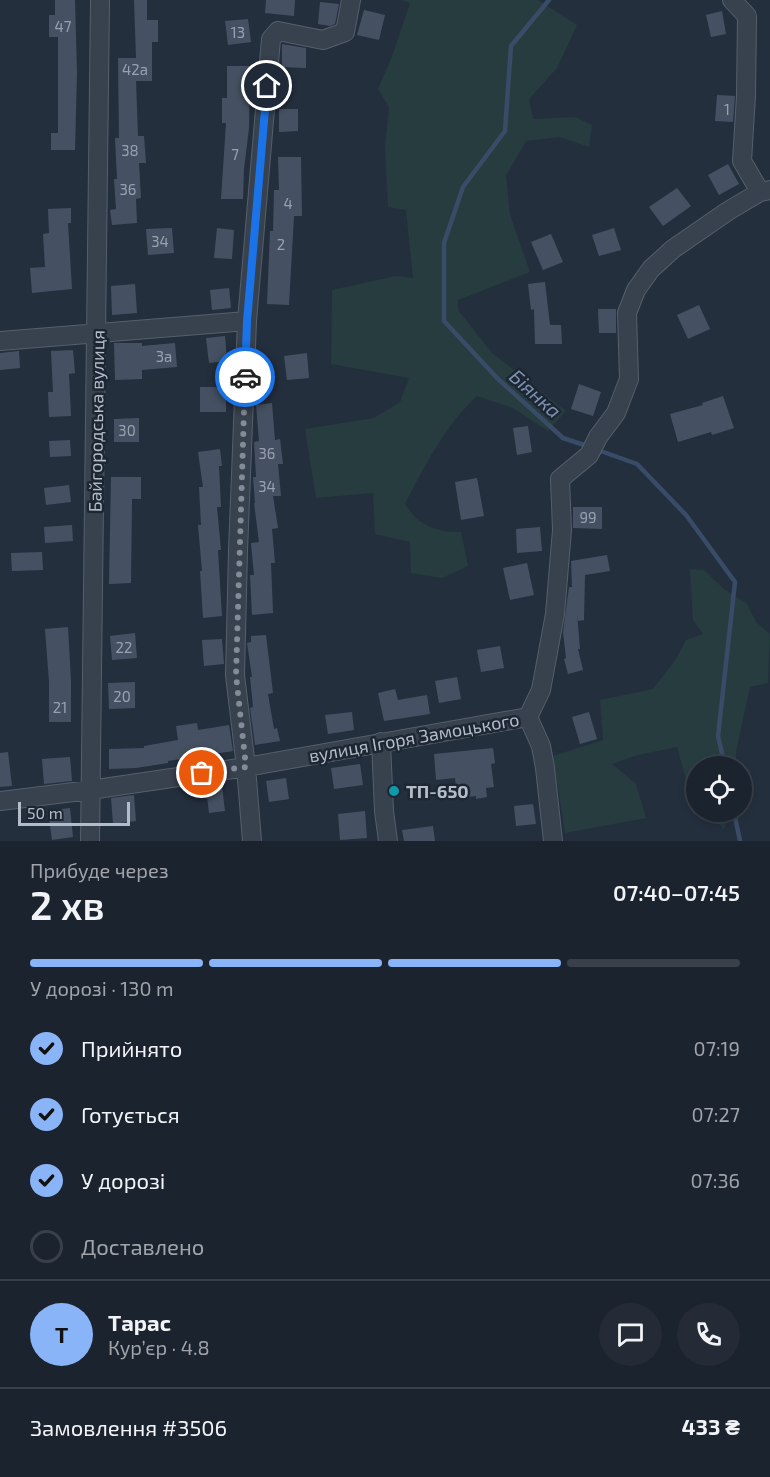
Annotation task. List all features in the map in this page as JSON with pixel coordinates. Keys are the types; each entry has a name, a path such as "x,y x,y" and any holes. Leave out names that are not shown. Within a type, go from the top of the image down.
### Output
{"street":[{"name":"Байгородська вулиця","path":"90,841 98,334 100,0"},
{"path":"252,841 236,675 247,321 271,39 278,31 323,40 345,32 351,0"},
{"path":"732,0 747,16 742,161 765,191"},
{"name":"вулиця Ігоря Замоцького","path":"0,801 246,767 528,717 541,690 555,614 562,530 560,479 589,455 598,437 616,413 629,379 627,313 636,290 651,269 673,249 728,211 765,191"},
{"path":"0,342 247,321"},
{"path":"528,717 541,746 553,841"},
{"path":"381,742 384,811 388,841"}],"green space":[{"path":"402,0 538,0 577,25 557,68 529,99 533,119 575,117 592,125 589,147 560,137 526,141 506,176 510,215 530,272 458,300 458,310 492,353 566,411 548,431 513,408 477,396 445,433 405,504 422,523 444,531 461,532 468,566 442,578 411,573 410,542 375,534 373,493 316,498 305,429 374,418 400,402 409,378 331,364 332,290 396,276 413,278 406,210 388,207 385,148 389,107 378,89 410,3"},
{"path":"690,569 704,570 724,589 747,604 756,622 770,634 768,683 750,687 736,756 686,756 686,780 677,747 638,755 612,764 636,784 646,818 565,833 553,756 603,740 600,700 653,689 676,659 686,640 703,634 693,620"},
{"path":"717,822 727,822 724,829"}],"building":[{"path":"55,0 75,0 77,73 75,150 51,150 51,133 58,133 58,37 49,37 49,15 55,15"},
{"path":"134,0 147,0 147,20 158,20 158,42 152,42 152,81 136,81 138,136 144,136 146,163 139,163 141,198 136,199 137,223 112,225 110,210 116,209 115,138 119,138 118,58 136,58"},
{"path":"266,0 295,0 294,16 265,13"},
{"path":"320,2 339,4 335,24 330,26 318,24"},
{"path":"364,10 385,15 379,40 357,35"},
{"path":"722,11 726,34 711,37 706,15"},
{"path":"248,19 251,42 228,45 225,21"},
{"path":"282,44 306,48 306,68 282,67"},
{"path":"227,66 250,66 249,128 243,199 221,199 226,123 222,123 222,98 227,98"},
{"path":"717,95 735,96 733,122 715,121"},
{"path":"279,109 298,109 298,131 279,132"},
{"path":"278,157 301,157 302,216 294,216 289,305 267,304 274,190 279,190"},
{"path":"728,164 739,184 719,195 708,175"},
{"path":"677,188 691,206 663,226 649,207"},
{"path":"71,208 71,223 68,223 72,289 32,293 30,268 45,267 43,234 49,233 48,209"},
{"path":"172,228 174,253 148,255 146,229"},
{"path":"217,228 234,230 232,259 214,258"},
{"path":"614,228 621,250 599,256 592,235"},
{"path":"551,234 563,262 543,270 531,242"},
{"path":"545,282 550,325 561,325 562,344 535,344 534,309 531,310 528,284"},
{"path":"135,284 137,313 112,315 111,286"},
{"path":"229,288 231,308 212,310 210,290"},
{"path":"699,305 710,329 688,339 677,315"},
{"path":"598,309 616,309 616,333 599,333"},
{"path":"225,336 227,361 209,363 206,338"},
{"path":"114,343 142,343 142,346 175,343 177,367 142,370 142,379 115,380"},
{"path":"73,350 75,373 69,374 71,416 49,417 48,392 53,392 51,351"},
{"path":"19,351 20,368 0,370 0,353"},
{"path":"307,353 309,378 287,380 284,356"},
{"path":"579,384 601,392 593,416 571,409"},
{"path":"200,387 226,387 226,412 200,412"},
{"path":"723,396 734,428 678,442 670,414 703,405 702,403"},
{"path":"272,403 275,440 280,439 283,464 278,464 281,496 273,496 278,528 272,529 275,563 271,563 273,613 252,615 250,575 254,575 251,543 259,542 253,477 256,477 254,442 259,441 256,405"},
{"path":"139,418 139,442 114,442 114,419"},
{"path":"528,426 532,452 517,455 513,428"},
{"path":"70,440 71,456 50,457 49,441"},
{"path":"220,449 221,507 217,507 221,550 218,550 222,616 203,618 198,525 201,525 199,487 203,487 198,452"},
{"path":"111,477 141,477 141,499 132,499 131,583 109,584"},
{"path":"477,478 484,516 461,520 455,482"},
{"path":"69,485 71,502 46,505 44,488"},
{"path":"573,507 602,507 602,529 573,528"},
{"path":"72,525 73,541 45,543 44,527"},
{"path":"540,527 542,551 517,553 516,529"},
{"path":"42,552 43,570 12,571 11,553"},
{"path":"607,555 610,571 585,575 584,620 578,621 577,613 580,649 578,649 583,670 568,674 564,659 566,658 563,632 569,587 572,587 571,561"},
{"path":"527,563 534,595 510,600 503,568"},
{"path":"68,627 71,722 49,722 45,629"},
{"path":"135,633 137,658 112,660 110,636"},
{"path":"266,635 273,693 268,694 274,729 277,728 280,741 255,745 250,708 253,707 250,677 252,677 247,643 251,642 251,636"},
{"path":"222,639 224,664 204,666 202,640"},
{"path":"500,646 504,668 481,672 477,650"},
{"path":"457,677 461,699 439,703 435,681"},
{"path":"135,682 135,708 109,709 108,683"},
{"path":"395,689 398,700 427,695 430,714 384,721 378,693"},
{"path":"352,712 354,730 328,734 325,715"},
{"path":"589,712 597,739 580,744 572,717"},
{"path":"197,723 198,730 229,725 233,751 136,768 109,769 109,749 144,748 144,746 178,740 176,726"},
{"path":"493,748 495,763 491,764 494,787 486,788 487,797 457,798 455,778 436,780 434,754"},
{"path":"8,752 12,786 0,787 0,753"},
{"path":"70,757 72,781 44,784 42,759"},
{"path":"360,764 363,785 334,789 331,768"},
{"path":"286,778 289,799 269,802 266,781"},
{"path":"222,786 225,811 209,813 206,788"},
{"path":"134,795 136,821 113,824 111,798"},
{"path":"533,804 536,824 516,826 514,806"},
{"path":"70,808 73,837 52,840 48,811"},
{"path":"365,811 367,838 340,840 338,814"},
{"path":"433,826 435,841 404,841 402,830"}],"waterway":[{"name":"Біянка","path":"549,0 511,46 505,131 463,187 444,243 444,321 498,379 563,438 587,446"},
{"name":"Біянка","path":"595,449 637,464 686,515 735,582 718,736 723,756"},
{"name":"Біянка","path":"736,822 740,841"}],"way so far":[{"path":"202,773 246,767 236,675 245,377"}],"place":[{"name":"ТП-650","path":"394,791"}],"route":[{"path":"245,377 247,321 267,86"}]}
